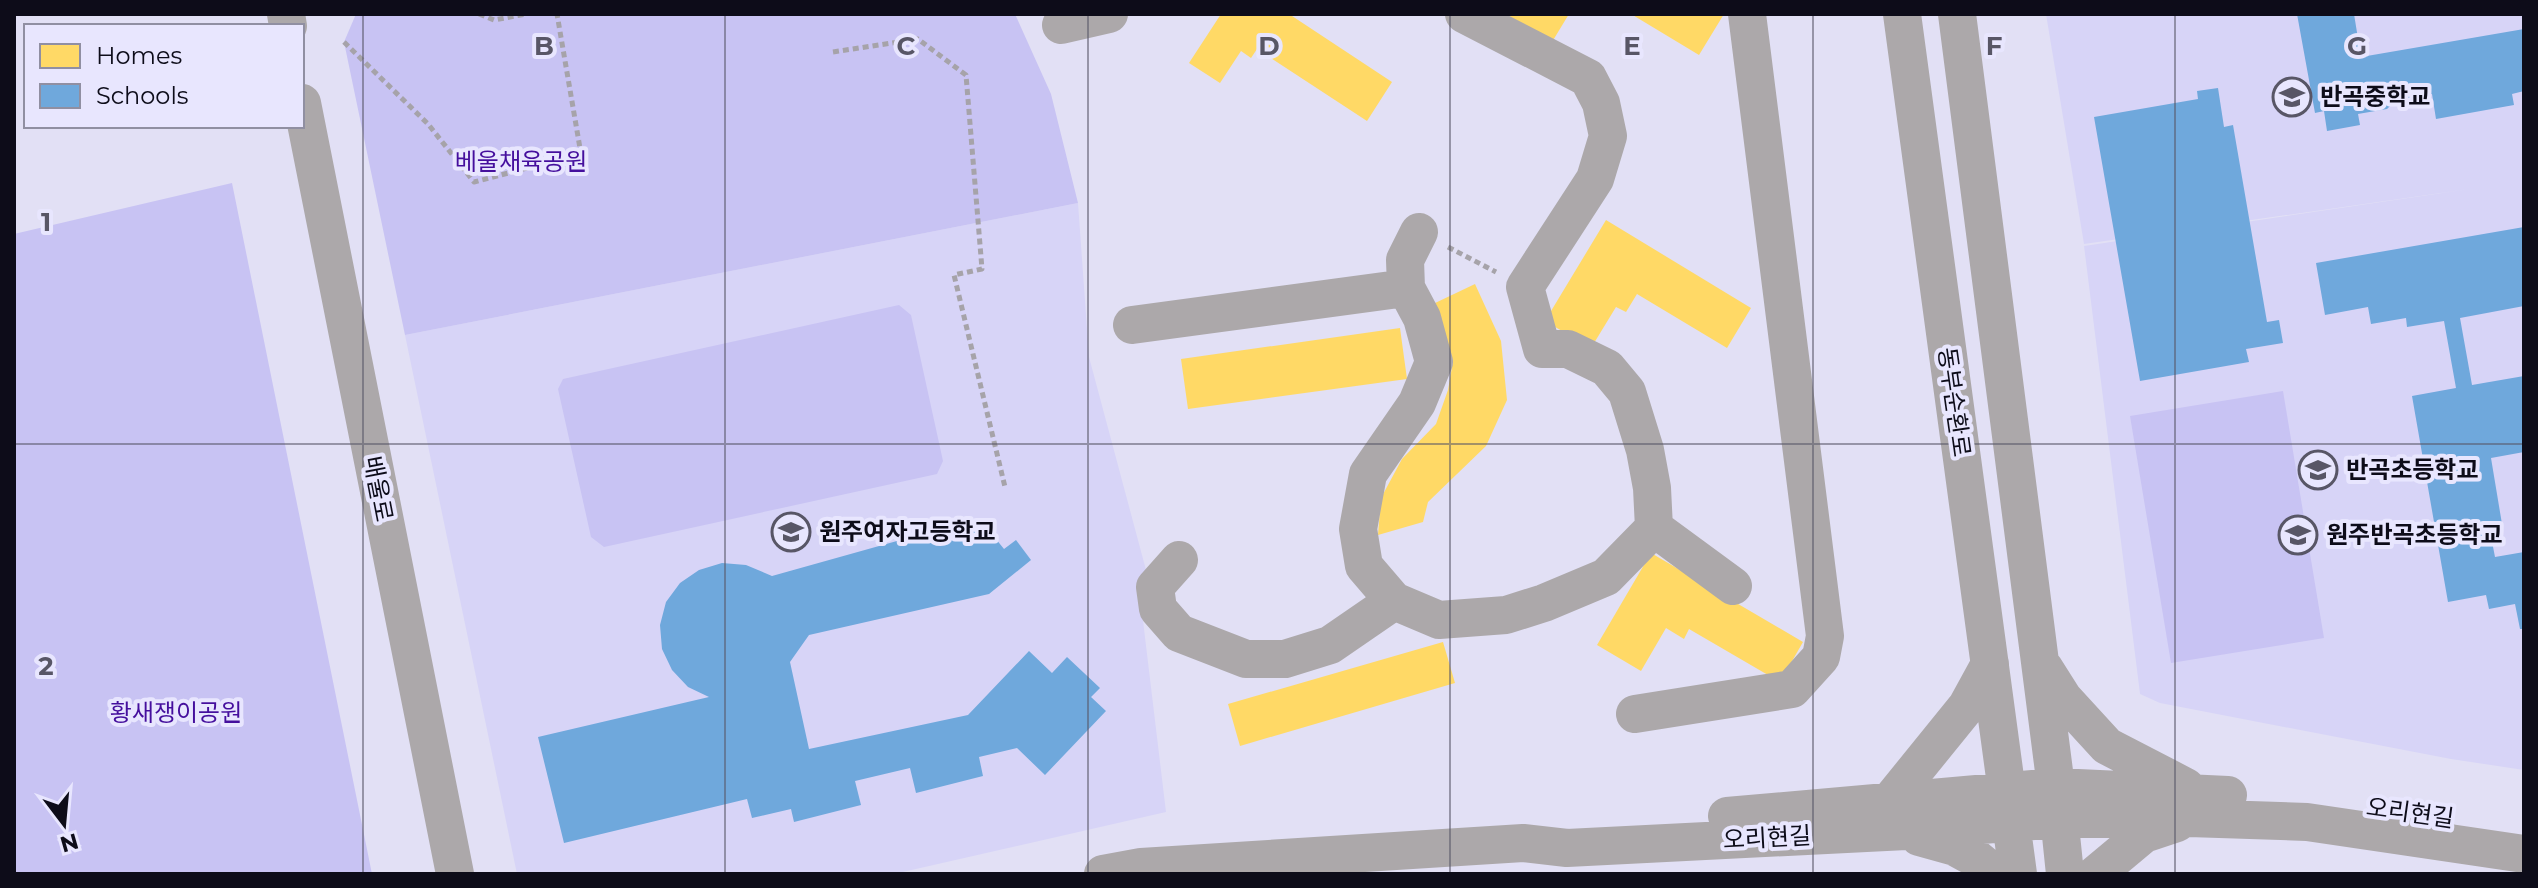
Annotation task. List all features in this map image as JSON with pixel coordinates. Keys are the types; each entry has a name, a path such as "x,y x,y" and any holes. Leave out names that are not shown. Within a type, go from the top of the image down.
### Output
{"street":[{"path":"1061,25 1109,14"},
{"path":"1419,232 1405,260 1406,288 1422,318 1434,362 1417,403 1368,474 1358,529 1364,566 1394,601 1439,620 1506,615 1606,577 1654,528 1652,488 1645,450 1627,392 1607,368 1568,349 1542,349 1525,287 1595,179 1608,136 1601,103 1588,78 1464,14"},
{"path":"1635,714 1792,689 1821,657 1825,636 1747,14"},
{"name":"동부순환로","path":"1902,14 2018,874"},
{"path":"1957,14 2065,874"},
{"name":"배울로","path":"304,113 455,874"},
{"path":"1132,325 1406,288"},
{"path":"1654,528 1733,586"},
{"path":"1179,560 1155,587 1158,609 1179,633 1246,659 1285,659 1330,645 1394,601"},
{"path":"2038,658 2063,698 2107,746 2192,805 2144,834 2096,874"},
{"path":"1990,664 1898,816 1977,859 1995,874"},
{"name":"오리현길","path":"1103,874 1141,867 1523,843 1560,831 1898,816 2058,803 2192,805 2321,801 2524,828"},
{"name":"오리현길","path":"2192,805 2524,854"}],"path":[{"path":"479,14 494,20 526,14"},
{"path":"344,42 428,124 474,182 581,154 557,14"},
{"path":"833,52 918,39 966,75 982,269 954,275 1005,487"},
{"path":"1419,232 1525,287"}],"shaded area":[{"name":"반곡초등학교","path":"2046,14 2524,14 2524,770 2160,703 2140,694 2084,246 2476,188 2084,244"},
{"name":"원주여자고등학교","path":"1078,203 1089,357 1146,570 1141,604 1166,812 894,874 517,874 405,335"}],"green space":[{"name":"베울채육공원","path":"356,14 1015,14 1051,94 1078,203 405,335 344,42"},
{"name":"황새쟁이공원","path":"232,183 372,874 14,874 14,234"},
{"path":"899,305 911,315 943,461 937,474 604,547 591,537 558,389 563,379"},
{"path":"2283,391 2324,638 2171,663 2130,416"}],"building: Homes":[{"path":"1221,14 1289,14 1392,82 1367,121 1257,49 1251,58 1241,51 1220,83 1189,63"},
{"path":"1506,14 1569,14 1552,42"},
{"path":"1631,14 1724,14 1699,55"},
{"path":"1606,220 1751,308 1727,348 1637,294 1626,312 1616,307 1591,348 1545,321"},
{"path":"1475,284 1501,341 1507,400 1486,446 1428,502 1423,522 1378,535 1381,498 1402,459 1436,424 1448,390 1453,361 1433,304"},
{"path":"1400,328 1407,379 1188,409 1181,359"},
{"path":"1651,553 1803,642 1780,682 1689,629 1684,639 1666,628 1641,671 1597,645"},
{"path":"1443,642 1455,683 1240,746 1228,704"}],"building: Schools":[{"path":"2297,14 2354,14 2361,57 2524,29 2524,91 2512,94 2514,105 2436,119 2432,94 2396,100 2387,109 2358,114 2360,125 2327,131 2324,111 2315,113"},
{"path":"2218,88 2224,127 2233,125 2267,322 2279,320 2283,343 2246,349 2249,362 2140,381 2094,117 2198,99 2197,91"},
{"path":"2524,227 2524,306 2460,318 2472,385 2524,376 2524,452 2491,458 2502,524 2489,526 2495,557 2524,552 2524,629 2520,629 2515,604 2489,609 2486,595 2448,602 2412,396 2456,388 2444,321 2407,327 2406,318 2371,324 2368,307 2325,315 2316,263"},
{"name":"원주여자고등학교","path":"979,518 1004,549 1016,540 1031,560 989,594 809,635 790,662 809,749 968,715 1029,651 1052,673 1067,657 1100,688 1091,697 1106,711 1045,775 1017,748 979,757 983,776 916,793 910,768 855,781 861,805 794,822 791,809 752,818 747,799 564,843 538,737 709,697 688,687 672,670 662,649 660,625 666,602 680,583 699,570 722,563 746,565 772,576"}],"place":[{"name":"반곡중학교","path":"2292,97"},
{"name":"반곡초등학교","path":"2318,470"},
{"name":"원주여자고등학교","path":"791,532"},
{"name":"원주반곡초등학교","path":"2298,535"}]}
